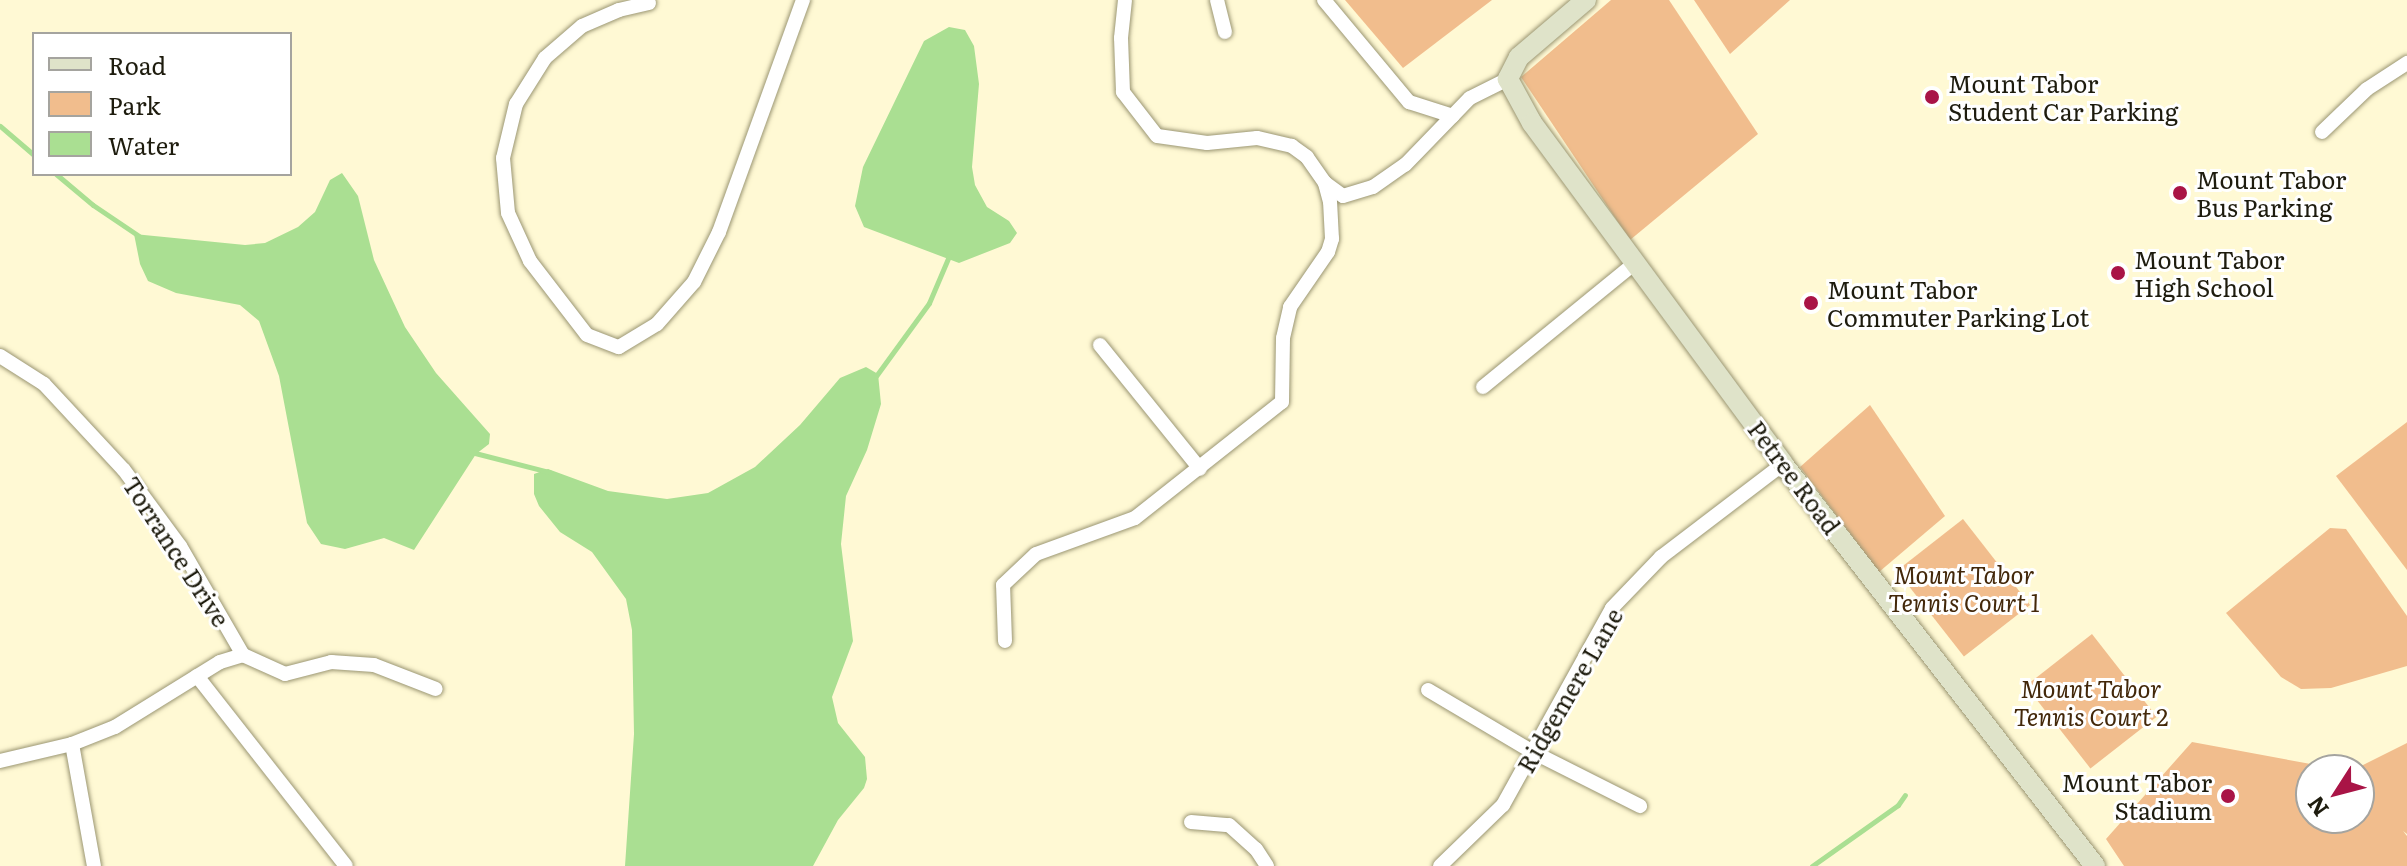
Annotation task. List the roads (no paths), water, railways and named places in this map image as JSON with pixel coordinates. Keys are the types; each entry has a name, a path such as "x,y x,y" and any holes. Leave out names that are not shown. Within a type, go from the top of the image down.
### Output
{"street":[{"path":"649,3 619,10 582,26 545,58 516,104 503,158 508,213 530,261 587,335 619,347 657,324 694,282 719,232 803,0"},
{"path":"1125,0 1121,38 1123,92 1157,136 1207,143 1257,138 1292,146 1307,157 1325,183 1343,196 1373,187 1405,165 1470,98 1508,79 1519,57 1586,0"},
{"path":"1217,0 1225,32"},
{"path":"1324,0 1409,102 1453,116"},
{"path":"2322,132 2367,89 2407,63"},
{"name":"Petree Road","path":"1508,79 1532,123 1783,464 2095,866"},
{"path":"1005,641 1003,585 1036,554 1135,518 1282,402 1283,338 1290,307 1328,252 1332,239 1330,202 1325,183"},
{"path":"1483,387 1635,263"},
{"path":"1100,345 1200,469"},
{"name":"Torrance Drive","path":"0,356 44,384 124,470 180,546 243,655"},
{"name":"Ridgemere Lane","path":"1440,866 1503,805 1612,608 1661,557 1783,464"},
{"path":"0,761 72,744 115,727 220,662 243,655 285,674 331,662 374,665 436,689"},
{"path":"197,676 346,866"},
{"path":"1428,690 1533,752 1640,806"},
{"path":"72,744 94,866"},
{"path":"1191,822 1229,825 1256,849 1267,866"}],"water":[{"path":"949,27 965,30 974,46 979,84 972,167 975,185 987,207 1009,221 1017,233 1010,243 959,263 864,227 855,206 863,167 924,41"},
{"path":"342,173 358,196 374,260 405,327 436,373 490,434 489,444 476,454 414,550 384,538 345,549 321,544 307,523 279,376 259,321 240,305 176,293 148,281 140,264 134,234 245,245 265,243 298,227 315,212 330,180"},
{"path":"866,367 878,374 881,404 867,450 846,496 841,544 853,641 832,697 838,723 865,757 867,779 864,788 838,820 813,866 625,866 634,734 632,630 626,599 592,552 560,532 539,506 534,494 534,474 548,469 608,491 667,499 708,493 755,467 800,425 840,378"}],"waterway":[{"path":"0,126 32,153"},
{"path":"58,176 93,205 139,236"},
{"path":"876,376 929,303 949,256"},
{"path":"471,452 549,472"},
{"path":"1812,866 1898,805 1905,795"}],"place":[{"name":"Mount Tabor Student Car Parking","path":"1932,97"},
{"name":"Mount Tabor Bus Parking","path":"2180,193"},
{"name":"Mount Tabor High School","path":"2118,273"},
{"name":"Mount Tabor Commuter Parking Lot","path":"1811,303"},
{"name":"Mount Tabor Stadium","path":"2228,796"}],"park label":[{"name":"Mount Tabor Tennis Court 1","path":"1964,588"},
{"name":"Mount Tabor Tennis Court 2","path":"2091,702"}]}
